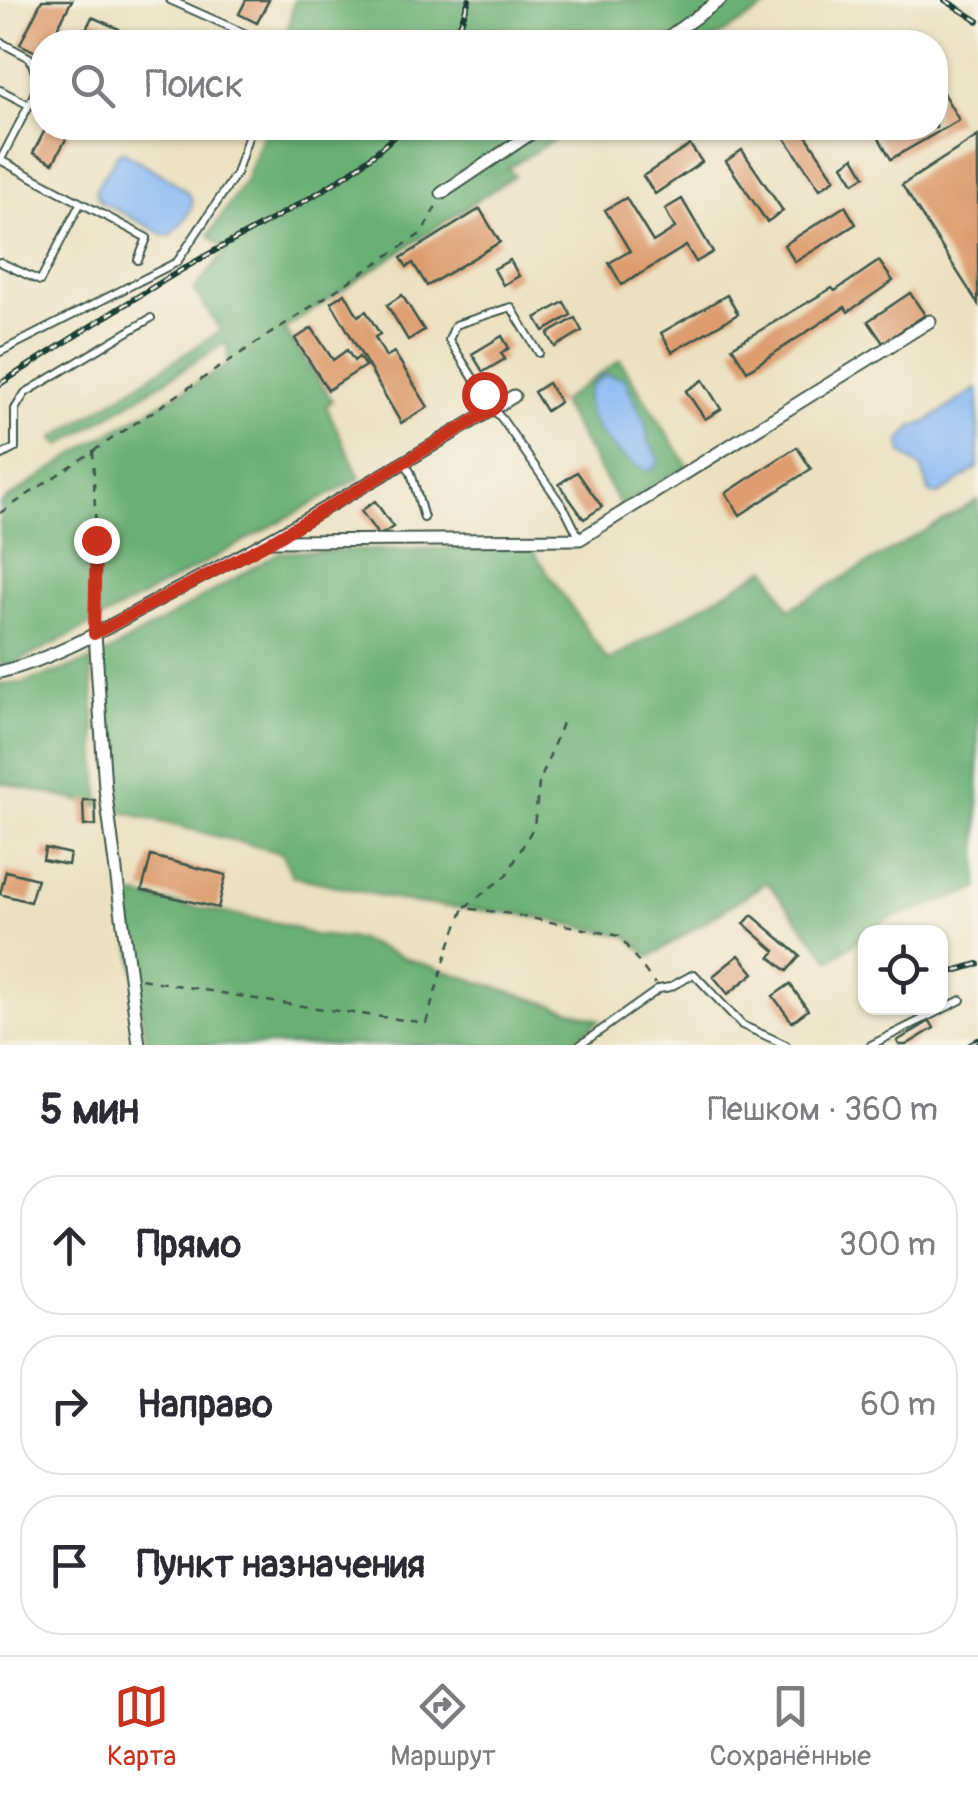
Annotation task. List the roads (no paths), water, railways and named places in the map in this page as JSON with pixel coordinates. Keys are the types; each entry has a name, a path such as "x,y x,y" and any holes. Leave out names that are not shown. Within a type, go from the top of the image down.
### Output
{"street":[{"path":"678,30 720,0"},
{"path":"442,193 520,140"},
{"path":"270,542 580,539 930,321"},
{"path":"0,672 94,634 270,542 514,396"},
{"path":"94,634 105,788 140,1045"}],"lane":[{"path":"170,0 236,30"},
{"path":"0,42 30,58"},
{"path":"0,90 29,105 0,160 147,238 138,260"},
{"path":"0,352 177,262 236,174 246,140"},
{"path":"0,262 40,282 80,204"},
{"path":"538,352 510,307 456,325 449,340 566,510 580,539"},
{"path":"0,456 16,448 15,409 25,393 151,318"},
{"path":"405,463 424,518"},
{"path":"580,1045 659,989 694,974 742,1025 786,1045"},
{"path":"871,1045 961,1000"}],"water":[{"path":"119,152 189,195 190,210 170,236 100,201 97,187"},
{"path":"605,375 624,378 659,458 650,471 617,451 590,416 588,392"},
{"path":"976,389 978,467 939,495 930,493 922,469 902,453 900,442 913,426 925,423"}],"railway":[{"path":"458,30 469,0"},
{"path":"945,0 978,21"},
{"path":"0,384 183,269 327,188 389,140"},
{"path":"948,973 978,964"},
{"path":"970,1045 978,1040"}]}
